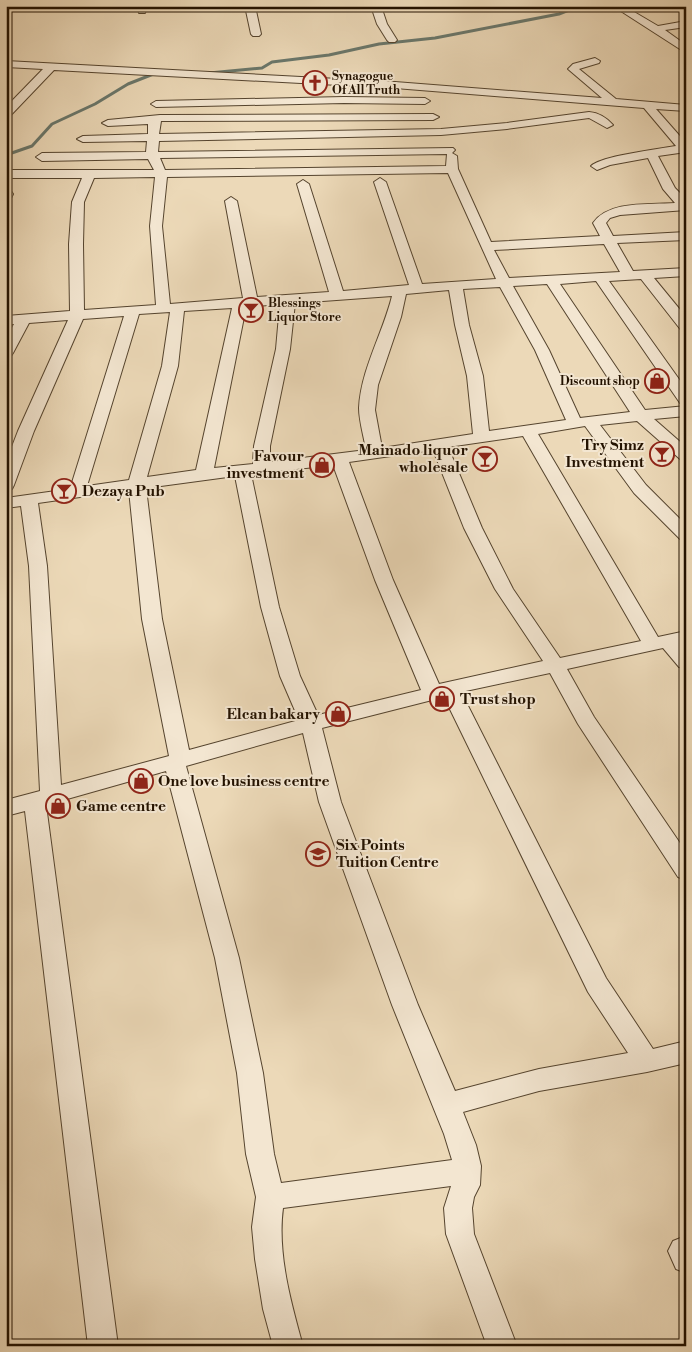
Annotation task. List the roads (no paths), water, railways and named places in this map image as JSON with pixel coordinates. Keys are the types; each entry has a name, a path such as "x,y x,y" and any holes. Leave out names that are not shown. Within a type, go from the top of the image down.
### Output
{"street":[{"path":"250,6 256,34"},
{"path":"376,6 382,24 392,40"},
{"path":"617,6 657,29 686,50"},
{"path":"657,29 686,24"},
{"path":"595,62 577,66 573,69 600,94 612,101"},
{"path":"6,64 418,86 686,108"},
{"path":"6,114 52,66"},
{"path":"267,79 289,171"},
{"path":"418,86 449,150 452,168 487,246 582,422 640,489 686,535"},
{"path":"156,104 344,100 424,101"},
{"path":"646,104 685,148"},
{"path":"83,139 441,132 507,126 585,115 595,116 607,125"},
{"path":"108,123 160,118 433,117"},
{"path":"154,120 152,155 161,173 156,226 171,307 170,366 137,483 152,619 177,761 227,958 250,1073 260,1154 270,1197 266,1227 278,1309 288,1346"},
{"path":"597,166 607,162 685,148"},
{"path":"42,157 449,150"},
{"path":"652,154 661,169 664,180 678,200 686,206"},
{"path":"6,174 452,168"},
{"path":"6,485 26,431 77,316 76,244 78,202 90,174"},
{"path":"380,182 417,288"},
{"path":"303,184 337,294"},
{"path":"204,474 245,301 231,201"},
{"path":"629,276 599,223 606,215 619,211 686,206"},
{"path":"487,246 686,236"},
{"path":"6,320 77,316 337,294 400,291 417,288 686,272"},
{"path":"644,274 686,327"},
{"path":"600,278 686,400"},
{"path":"551,280 640,416 686,456"},
{"path":"455,286 462,325 475,376 482,438"},
{"path":"375,454 367,410 370,385 392,325 400,291"},
{"path":"288,298 283,348 262,446 251,469 270,607 290,676 310,724 341,837 405,1005 462,1146 467,1171 466,1185 458,1207 457,1219 460,1234 502,1346"},
{"path":"77,492 133,310"},
{"path":"6,353 24,319"},
{"path":"6,503 204,474 339,459 439,445 582,422 686,411"},
{"path":"528,430 686,664"},
{"path":"439,445 488,560 504,589 556,666 585,719 686,871"},
{"path":"339,459 384,580 597,985 647,1061"},
{"path":"29,499 38,566 43,798 103,1346"},
{"path":"6,808 310,724 441,691 584,658 669,641"},
{"path":"447,1105 539,1080 647,1061 686,1052"},
{"path":"270,1197 467,1171"}],"waterway":[{"path":"209,73 262,68 272,62 329,55 379,44 435,38 559,14 574,8 588,6"},
{"path":"6,155 32,146 52,124 95,104 128,84 156,73"}],"place":[{"name":"Synagogue Of All Truth","path":"315,83"},
{"name":"Blessings Liquor Store","path":"251,310"},
{"name":"Discount shop","path":"657,381"},
{"name":"Try Simz Investment","path":"662,454"},
{"name":"Mainado liquor wholesale","path":"485,459"},
{"name":"Favour investment","path":"322,465"},
{"name":"Dezaya Pub","path":"64,491"},
{"name":"Trust shop","path":"442,699"},
{"name":"Elcan bakary","path":"338,714"},
{"name":"One love business centre","path":"141,781"},
{"name":"Game centre","path":"58,806"},
{"name":"Six Points Tuition Centre","path":"318,854"}]}
